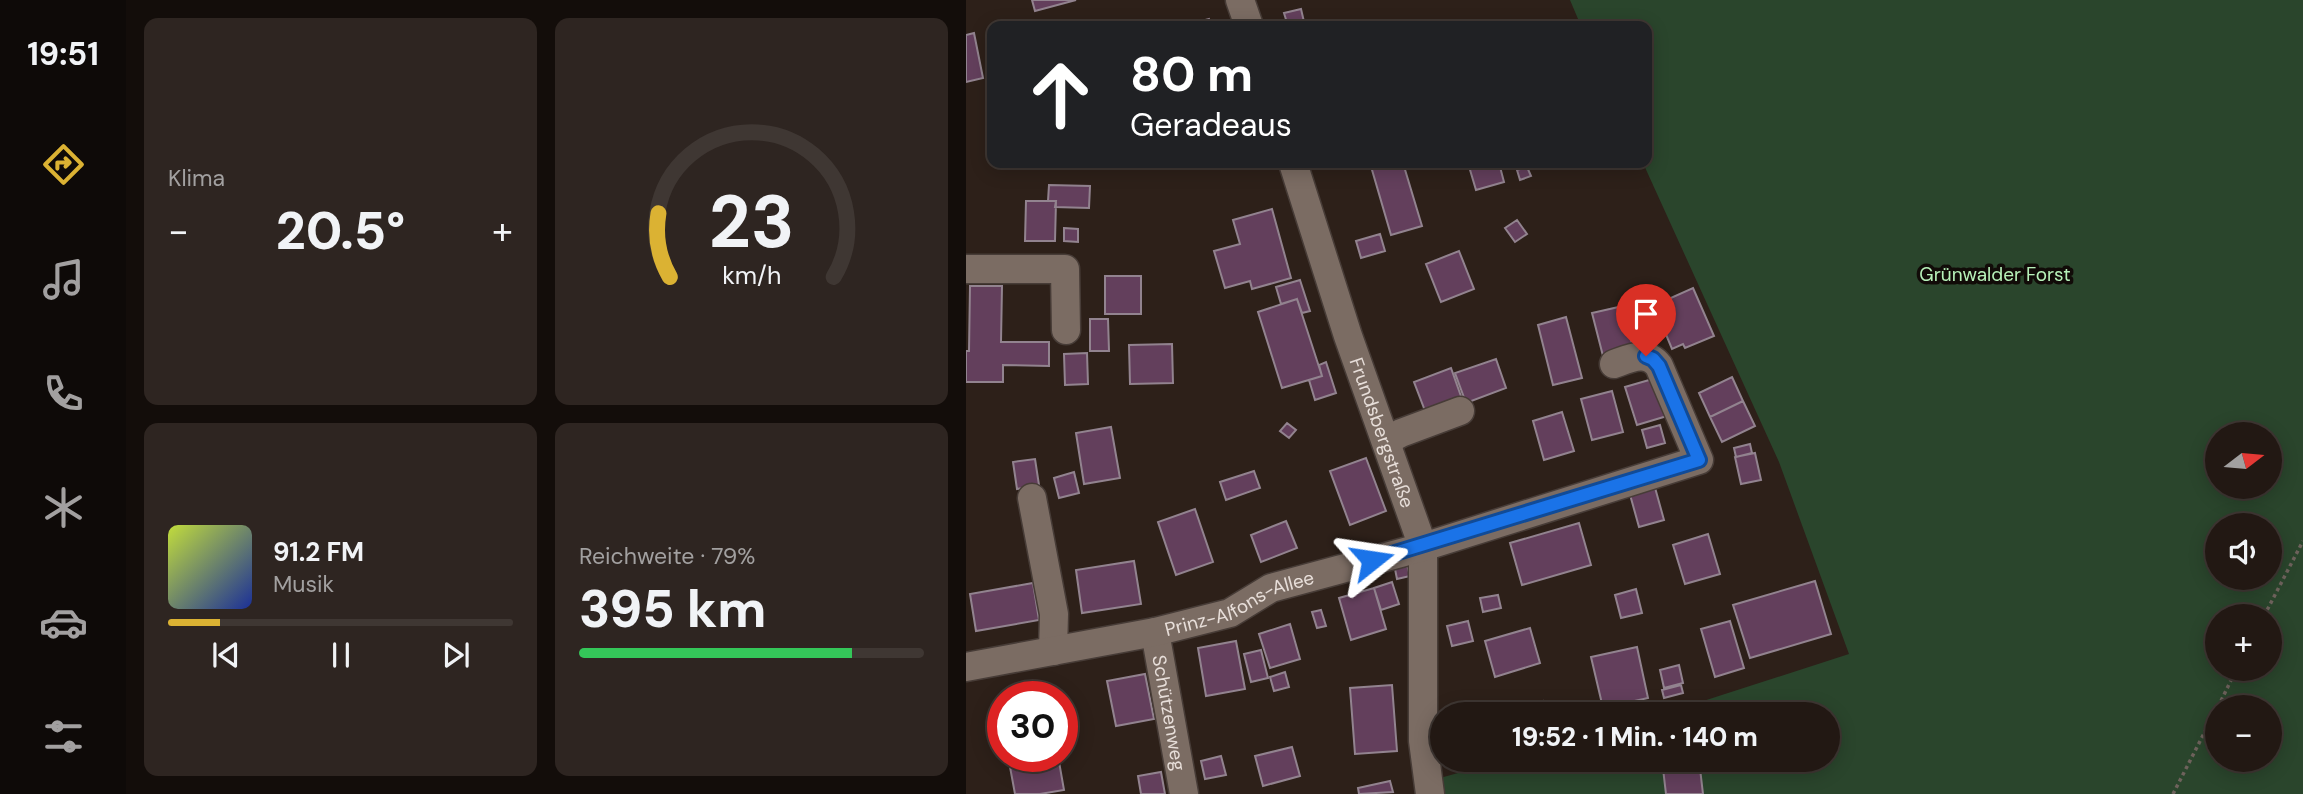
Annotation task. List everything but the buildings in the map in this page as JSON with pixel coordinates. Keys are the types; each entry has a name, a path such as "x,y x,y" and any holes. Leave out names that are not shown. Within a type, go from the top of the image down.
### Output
{"street":[{"path":"1240,0 1247,21"},
{"name":"Frundsbergstraße","path":"1295,168 1348,335 1423,547 1423,741 1430,794"},
{"path":"966,269 1065,270 1066,330"},
{"name":"Prinz-Alfons-Allee","path":"966,667 1155,632 1230,613 1271,588 1423,547 1699,460 1659,366 1653,359 1636,356 1614,364"},
{"path":"1386,441 1460,411"},
{"path":"1032,498 1054,614 1053,651"},
{"name":"Schützenweg","path":"1155,632 1184,794"}],"path":[{"path":"2270,604 2303,541"},
{"path":"2173,794 2205,732"}],"green space":[{"name":"Grünwalder Forst","path":"1570,0 2303,0 2303,794 1442,794 1440,778 1462,772 1840,772 1840,702 1700,702 1849,654 1779,462 1645,168 1652,168 1652,21 1579,21"}],"route":[{"path":"1372,560 1423,547 1699,460 1659,366 1646,356"}]}
